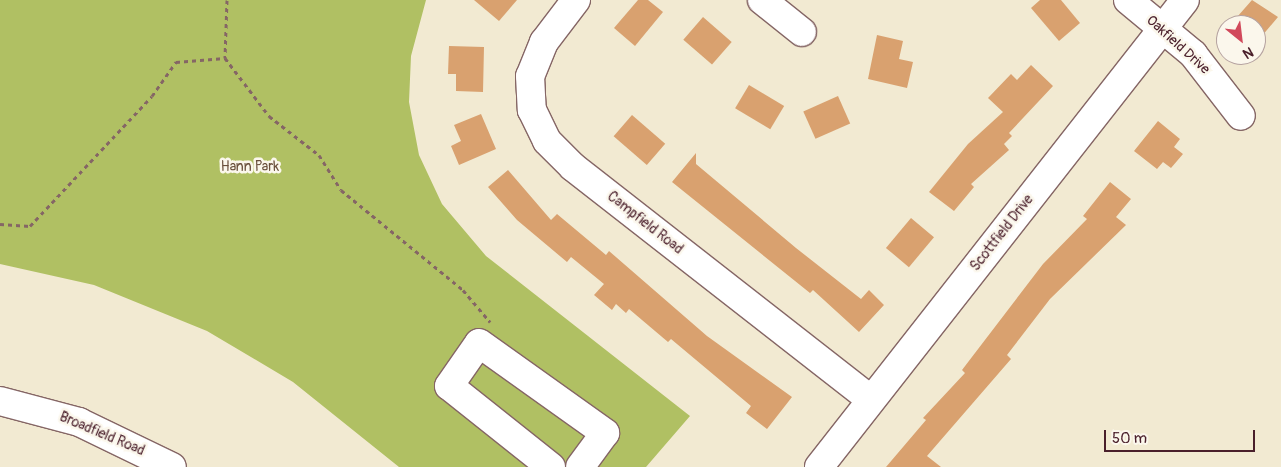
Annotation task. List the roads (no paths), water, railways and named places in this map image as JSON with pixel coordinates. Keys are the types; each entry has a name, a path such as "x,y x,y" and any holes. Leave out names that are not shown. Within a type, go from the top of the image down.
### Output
{"street":[{"name":"Campfield Road","path":"576,0 544,42 530,76 532,110 547,141 573,167 870,400"},
{"path":"762,0 802,32"},
{"name":"Oakfield Drive","path":"1128,0 1211,73 1241,116"},
{"name":"Scottfield Drive","path":"819,467 1185,0"},
{"path":"551,467 449,386 480,343 605,434 580,467"},
{"name":"Broadfield Road","path":"0,401 79,422 172,467"}],"park label":[{"name":"Hann Park","path":"250,167"}]}
